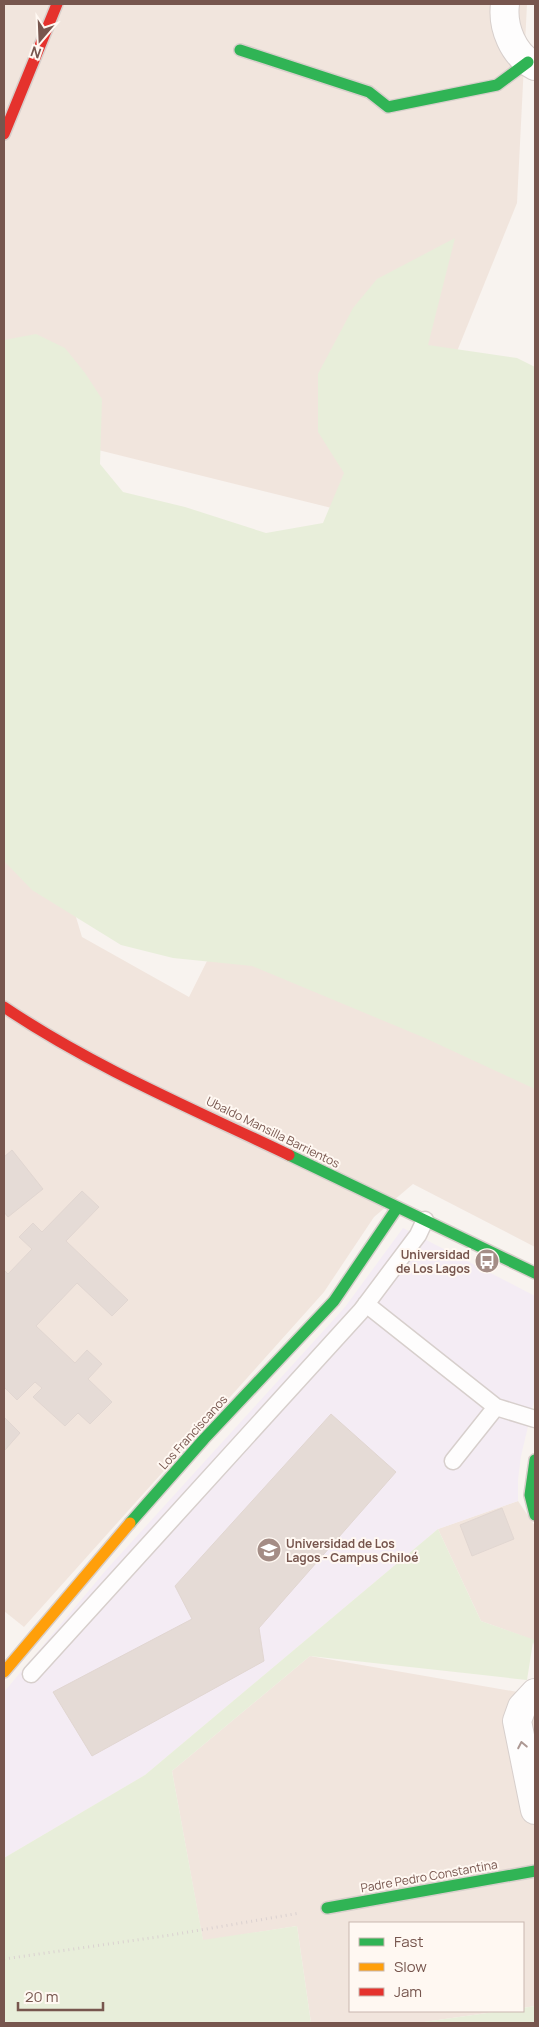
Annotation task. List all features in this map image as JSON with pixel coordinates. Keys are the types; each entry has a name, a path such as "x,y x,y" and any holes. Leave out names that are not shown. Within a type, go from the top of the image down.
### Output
{"main road":[{"path":"4,134 58,4"},
{"path":"240,50 370,92 388,108 497,85 532,64"},
{"name":"Ubaldo Mansilla Barrientos","path":"4,1007 44,1034 88,1058 535,1274"},
{"name":"Los Franciscanos","path":"4,1672 92,1566 197,1446 334,1301 398,1208"},
{"path":"535,1460 529,1485 529,1497 535,1515"},
{"name":"Padre Pedro Constantina","path":"327,1908 535,1871"}],"street":[{"path":"505,4 503,18 511,41 532,64"},
{"path":"535,1693 522,1707 517,1721 535,1810"}],"lane":[{"path":"31,1674 366,1304 418,1235 425,1220"},
{"path":"366,1304 496,1407 535,1419"},
{"path":"453,1462 496,1407"}],"path":[{"path":"4,1959 171,1935 327,1908"}],"shaded area":[{"path":"4,4 527,4 517,203 388,522 54,439 4,548"},
{"path":"4,828 69,894 82,937 189,997 227,921 535,1065 535,1247 413,1184 374,1217 324,1292 24,1627 4,1611"},
{"name":"Universidad de Los Lagos - Campus Chiloé","path":"403,1228 535,1296 535,1397 521,1456 518,1501 438,1529 145,1775 4,1858 4,1692 106,1570 345,1307"},
{"path":"518,1501 535,1526 535,1640 481,1621 438,1529"},
{"path":"310,1656 535,1695 535,2006 524,2008 524,1922 349,1922 349,2012 494,2012 417,2023 311,2023 297,1926 203,1941 172,1771"}],"green space":[{"path":"455,238 428,345 517,358 535,367 535,1089 425,1038 252,966 173,958 121,945 32,890 4,861 4,340 36,334 65,348 85,373 102,399 100,464 123,492 185,507 266,533 323,523 344,473 318,432 318,374 353,308 377,279"},
{"path":"438,1529 481,1621 535,1640 535,1648 533,1642 527,1680 310,1656 172,1771 203,1940 297,1926 311,2023 4,2023 4,1858 145,1775"},
{"path":"535,2006 535,2023 417,2023 494,2012 524,2012 524,2008"}],"building":[{"path":"12,1150 43,1189 8,1217 4,1212 4,1157"},
{"path":"82,1191 99,1207 66,1241 128,1300 112,1316 77,1283 36,1326 75,1363 87,1350 102,1364 88,1379 112,1402 90,1424 78,1413 65,1426 33,1397 42,1388 35,1382 17,1400 4,1387 4,1270 8,1274 32,1249 19,1237 33,1223 42,1232"},
{"path":"331,1414 396,1472 259,1628 264,1661 92,1756 53,1692 192,1619 175,1586"},
{"path":"4,1417 20,1433 5,1450 4,1448"},
{"path":"502,1508 514,1539 472,1556 460,1525"}],"traffic: fast":[{"path":"240,50 369,92 388,107 497,85 528,62"},
{"path":"289,1155 535,1273"},
{"path":"130,1523 204,1439 334,1301 397,1208"},
{"path":"535,1460 530,1495 535,1515"},
{"path":"327,1908 535,1871"}],"traffic: slow":[{"path":"4,1672 130,1523"}],"traffic: jam":[{"path":"4,134 57,4"},
{"path":"4,1007 38,1029 108,1068 289,1155"}],"place":[{"name":"Universidad de Los Lagos","path":"487,1261"},
{"name":"Universidad de Los Lagos - Campus Chiloé","path":"269,1550"}]}
